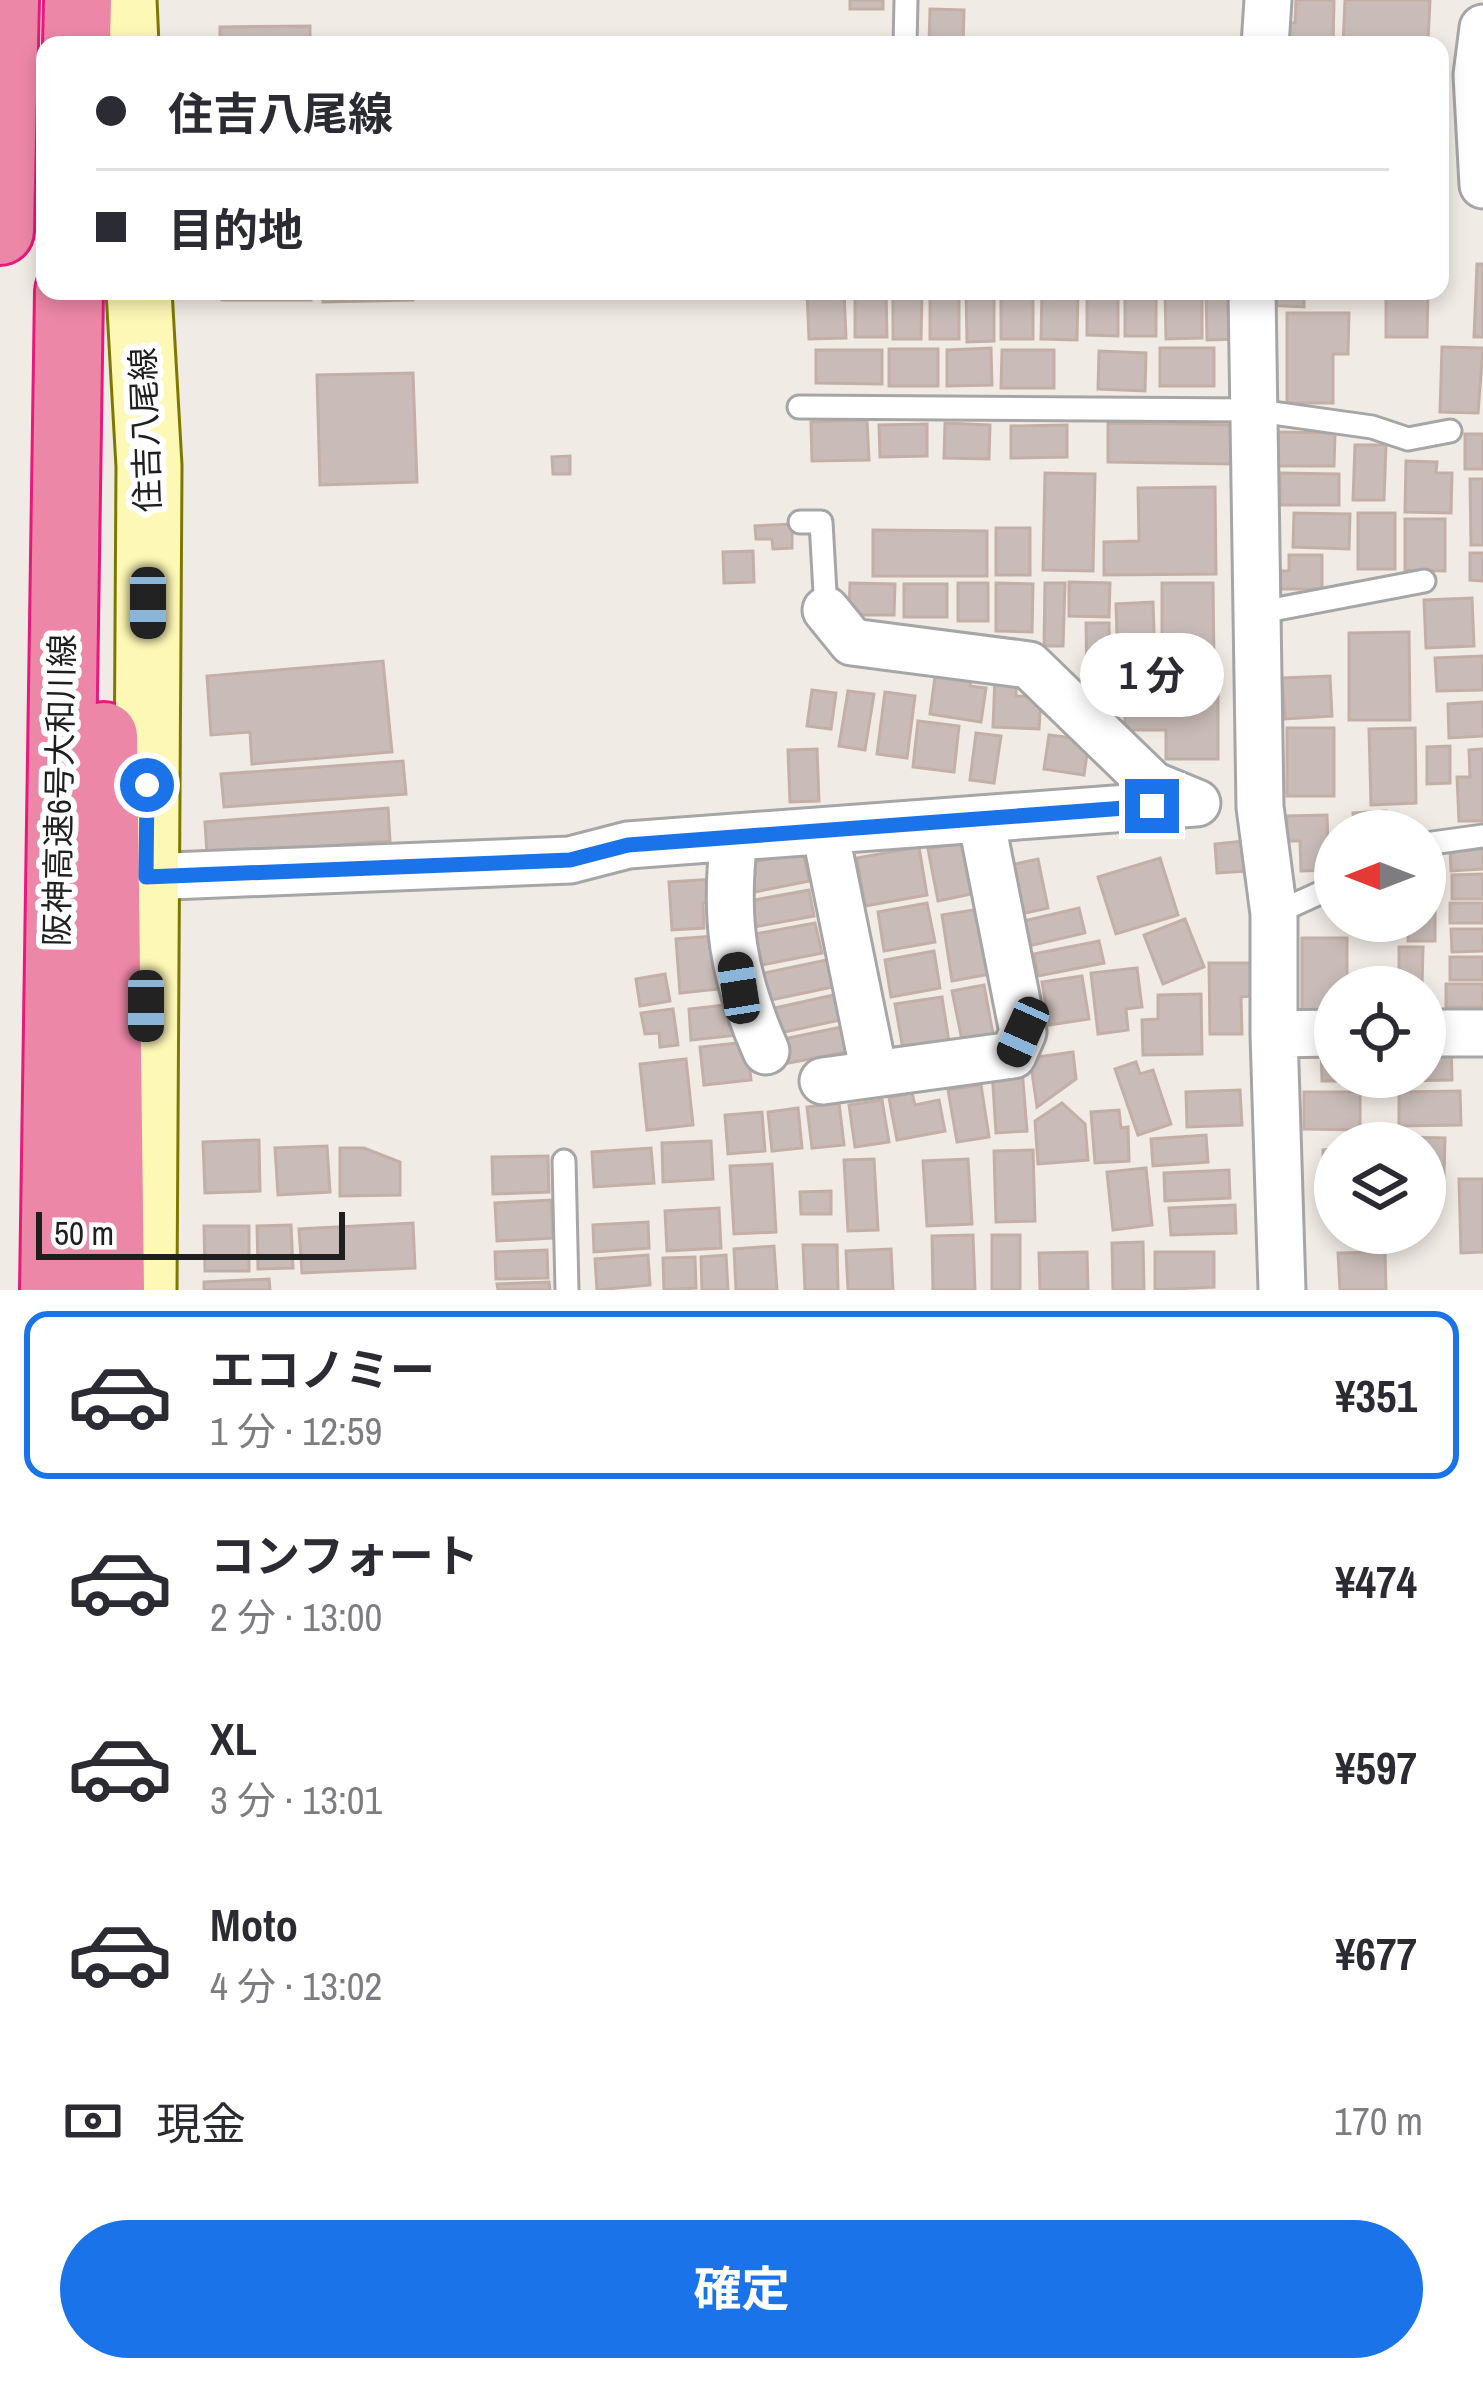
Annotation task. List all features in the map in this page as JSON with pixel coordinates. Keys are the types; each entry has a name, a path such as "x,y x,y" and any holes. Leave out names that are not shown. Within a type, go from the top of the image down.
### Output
{"highway":[{"path":"0,231 5,0"},
{"path":"76,36 78,0"},
{"path":"94,0 94,36"},
{"name":"阪神高速6号大和川線","path":"54,1290 69,300"},
{"path":"98,300 111,1290"}],"main road":[{"path":"124,0 126,36"},
{"name":"住吉八尾線","path":"139,300 148,466 144,1290"}],"street":[{"path":"1266,36 1268,0"},
{"path":"1483,28 1477,75 1483,185"},
{"path":"1252,300 1260,807 1274,914 1282,1290"},
{"path":"826,610 852,642 1028,664 1153,785 1195,803"},
{"path":"146,877 570,860 628,845 1195,803 1260,807"},
{"path":"823,1081 1013,1055 1023,1032 981,819"},
{"path":"825,831 874,1073"},
{"path":"734,838 730,931 739,988 766,1051"},
{"path":"1446,1033 1483,1033"},
{"path":"1274,1034 1314,1034"}],"lane":[{"path":"905,36 906,0"},
{"path":"799,407 1251,410 1372,428 1408,439 1450,431"},
{"path":"800,522 821,522 826,610"},
{"path":"1256,613 1424,581"},
{"path":"1446,841 1483,836"},
{"path":"1274,914 1314,896"},
{"path":"564,1161 567,1290"}],"building":[{"path":"850,0 883,0 883,9 850,9"},
{"path":"1296,0 1334,0 1333,36 1279,36 1279,23 1295,23"},
{"path":"1345,0 1430,0 1428,36 1343,36"},
{"path":"930,9 964,10 963,36 929,36"},
{"path":"310,26 310,36 220,36 220,27"},
{"path":"1477,264 1483,264 1483,337 1474,337"},
{"path":"323,300 413,300 323,302"},
{"path":"807,300 844,300 846,338 809,339"},
{"path":"855,300 886,300 887,337 855,337"},
{"path":"893,300 922,300 921,339 893,339"},
{"path":"930,300 959,300 959,339 930,339"},
{"path":"966,300 994,300 994,341 967,342"},
{"path":"1001,300 1033,300 1033,339 1001,339"},
{"path":"1042,300 1078,300 1077,340 1041,339"},
{"path":"1087,300 1118,300 1118,336 1087,335"},
{"path":"1125,300 1156,300 1156,336 1125,336"},
{"path":"1165,300 1202,300 1202,338 1166,339"},
{"path":"1206,300 1241,300 1242,339 1207,340"},
{"path":"1263,300 1304,300 1304,307 1263,305"},
{"path":"1386,300 1428,300 1427,337 1386,337"},
{"path":"1287,313 1349,313 1348,354 1333,354 1333,403 1287,403"},
{"path":"1442,347 1483,348 1478,413 1440,412"},
{"path":"991,348 992,385 947,386 947,350"},
{"path":"1160,348 1214,348 1214,386 1160,386"},
{"path":"889,349 938,349 938,386 889,386"},
{"path":"816,350 882,350 882,384 816,383"},
{"path":"1002,350 1054,350 1054,388 1001,388"},
{"path":"1099,351 1146,353 1145,391 1098,389"},
{"path":"413,373 417,482 320,485 317,375"},
{"path":"867,420 869,460 812,461 811,422"},
{"path":"945,423 990,425 989,459 944,458"},
{"path":"1108,423 1236,425 1235,464 1108,462"},
{"path":"927,424 927,456 880,457 879,425"},
{"path":"1067,425 1067,457 1011,458 1011,426"},
{"path":"1278,432 1335,433 1334,466 1278,466"},
{"path":"1465,434 1483,434 1483,469 1465,469"},
{"path":"1355,445 1386,445 1384,500 1353,500"},
{"path":"570,456 570,474 553,474 552,457"},
{"path":"1406,461 1437,462 1436,473 1452,473 1451,513 1405,512"},
{"path":"1045,473 1095,474 1093,571 1043,570"},
{"path":"1280,473 1339,474 1339,505 1280,505"},
{"path":"1470,479 1483,479 1483,545 1471,545"},
{"path":"1215,487 1216,574 1104,575 1104,542 1139,541 1138,488"},
{"path":"1294,513 1350,514 1349,549 1293,547"},
{"path":"1358,513 1395,513 1395,569 1358,569"},
{"path":"1405,519 1445,519 1445,571 1405,570"},
{"path":"792,524 792,548 773,549 772,539 756,539 755,526"},
{"path":"996,528 1030,528 1030,575 996,575"},
{"path":"873,530 987,531 987,576 873,576"},
{"path":"753,551 754,582 724,583 723,552"},
{"path":"1470,553 1483,553 1483,581 1470,580"},
{"path":"1289,555 1322,555 1322,589 1269,589 1269,571 1289,571"},
{"path":"1069,582 1110,583 1109,617 1069,616"},
{"path":"850,583 895,584 894,615 849,615"},
{"path":"958,583 988,583 988,621 958,621"},
{"path":"996,583 1033,584 1032,632 996,631"},
{"path":"1045,583 1065,583 1063,646 1044,646"},
{"path":"1162,583 1213,583 1214,663 1162,664"},
{"path":"904,584 947,584 947,617 904,617"},
{"path":"1472,598 1474,646 1426,648 1424,600"},
{"path":"1153,602 1155,663 1118,665 1116,604"},
{"path":"1086,623 1109,623 1110,683 1087,684"},
{"path":"1409,632 1410,720 1349,720 1349,633"},
{"path":"1483,656 1483,690 1437,691 1435,658"},
{"path":"383,661 392,752 252,764 250,732 211,735 207,676"},
{"path":"937,662 973,667 970,686 986,688 981,722 930,714"},
{"path":"1218,674 1218,759 1166,759 1166,730 1125,730 1125,675"},
{"path":"1330,676 1332,716 1285,719 1282,678"},
{"path":"995,677 1016,678 1016,696 1041,697 1039,729 993,727"},
{"path":"812,690 836,693 831,729 807,726"},
{"path":"848,691 874,694 865,750 839,746"},
{"path":"885,692 915,696 907,758 877,754"},
{"path":"1483,702 1483,736 1449,738 1448,704"},
{"path":"918,721 959,726 954,772 913,767"},
{"path":"1287,728 1334,728 1334,796 1287,796"},
{"path":"1415,728 1416,803 1371,805 1369,729"},
{"path":"976,733 1001,736 994,783 970,780"},
{"path":"1049,735 1089,740 1084,775 1044,769"},
{"path":"1450,746 1450,783 1427,784 1427,747"},
{"path":"817,749 819,801 790,802 788,750"},
{"path":"1483,749 1483,821 1459,821 1457,777 1470,777 1469,750"},
{"path":"403,761 406,794 224,807 221,774"},
{"path":"388,808 390,841 207,855 205,822"},
{"path":"1314,815 1314,871 1301,871 1300,841 1287,841 1287,816"},
{"path":"1245,841 1247,871 1217,873 1215,844"},
{"path":"962,842 971,894 938,901 928,849"},
{"path":"919,847 927,895 865,906 857,858"},
{"path":"1483,847 1483,869 1451,871 1450,849"},
{"path":"803,852 809,881 755,892 750,863"},
{"path":"1160,858 1178,915 1116,934 1098,877"},
{"path":"1038,859 1048,908 1021,914 1011,865"},
{"path":"1483,874 1483,899 1452,899 1452,875"},
{"path":"714,879 717,902 703,903 704,928 672,930 669,882"},
{"path":"809,890 814,916 754,927 749,901"},
{"path":"927,903 935,942 884,951 878,912"},
{"path":"1450,903 1483,903 1483,923 1450,923"},
{"path":"1079,908 1085,933 1029,946 1024,921"},
{"path":"980,909 990,974 952,981 942,915"},
{"path":"1185,919 1204,967 1163,984 1144,935"},
{"path":"815,923 822,953 762,965 755,934"},
{"path":"1451,929 1483,929 1483,951 1452,952"},
{"path":"714,936 719,989 680,993 676,939"},
{"path":"1302,938 1347,942 1347,966 1314,966 1314,1011 1302,1011"},
{"path":"1099,941 1104,963 1038,976 1034,954"},
{"path":"1399,947 1423,947 1423,966 1399,966"},
{"path":"934,951 940,988 891,997 885,960"},
{"path":"1450,957 1483,957 1483,980 1450,980"},
{"path":"831,959 837,986 766,1001 760,974"},
{"path":"1209,963 1252,963 1252,996 1241,997 1242,1034 1210,1034"},
{"path":"1137,968 1142,1007 1126,1009 1128,1030 1098,1034 1091,973"},
{"path":"665,974 670,1001 640,1006 636,979"},
{"path":"1082,976 1089,1019 1049,1025 1042,982"},
{"path":"1446,984 1483,984 1483,1007 1446,1007"},
{"path":"984,985 993,1034 962,1040 952,991"},
{"path":"838,994 844,1019 780,1033 775,1008"},
{"path":"1201,994 1202,1054 1143,1055 1142,1020 1158,1019 1158,995"},
{"path":"942,997 949,1042 903,1049 895,1004"},
{"path":"735,1004 738,1035 691,1040 689,1009"},
{"path":"673,1009 678,1045 660,1047 659,1033 645,1034 641,1013"},
{"path":"846,1026 851,1051 789,1063 784,1039"},
{"path":"747,1042 751,1080 704,1085 700,1047"},
{"path":"1446,1045 1451,1045 1452,1080 1446,1080"},
{"path":"1073,1052 1076,1079 1037,1107 1030,1058"},
{"path":"686,1059 693,1125 647,1130 640,1064"},
{"path":"1136,1062 1140,1074 1153,1070 1171,1124 1138,1135 1115,1069"},
{"path":"1022,1068 1027,1131 996,1133 992,1070"},
{"path":"981,1085 989,1137 957,1142 948,1090"},
{"path":"1240,1090 1242,1125 1187,1127 1186,1092"},
{"path":"1446,1091 1460,1091 1461,1125 1399,1122 1399,1098 1446,1098"},
{"path":"1304,1092 1314,1092 1314,1098 1360,1098 1360,1122 1314,1122 1314,1129 1304,1129"},
{"path":"912,1093 915,1105 939,1100 945,1131 897,1140 889,1098"},
{"path":"882,1100 889,1142 855,1147 849,1105"},
{"path":"839,1103 844,1145 812,1148 807,1107"},
{"path":"1062,1103 1085,1124 1088,1160 1038,1164 1035,1121"},
{"path":"798,1108 802,1148 772,1151 768,1112"},
{"path":"1119,1110 1121,1128 1128,1127 1129,1161 1095,1163 1091,1112"},
{"path":"762,1112 765,1151 728,1154 725,1115"},
{"path":"1206,1135 1208,1162 1153,1166 1151,1139"},
{"path":"259,1140 260,1191 205,1193 203,1142"},
{"path":"711,1141 713,1179 663,1182 662,1143"},
{"path":"327,1146 330,1192 278,1195 275,1148"},
{"path":"340,1148 364,1148 400,1162 400,1195 340,1196"},
{"path":"651,1148 654,1183 594,1187 592,1152"},
{"path":"1033,1150 1035,1221 996,1222 994,1151"},
{"path":"548,1156 549,1192 493,1194 492,1157"},
{"path":"874,1159 878,1230 848,1231 844,1160"},
{"path":"968,1159 972,1224 927,1226 923,1161"},
{"path":"772,1164 776,1232 734,1234 730,1166"},
{"path":"1146,1168 1152,1225 1113,1230 1107,1172"},
{"path":"1229,1170 1230,1198 1165,1201 1164,1173"},
{"path":"1459,1179 1483,1179 1483,1252 1461,1253"},
{"path":"831,1191 831,1214 801,1214 800,1192"},
{"path":"551,1200 553,1238 497,1241 495,1203"},
{"path":"1235,1205 1236,1233 1171,1235 1169,1208"},
{"path":"719,1208 721,1248 667,1251 665,1211"},
{"path":"648,1222 649,1248 594,1252 593,1225"},
{"path":"413,1223 415,1268 302,1273 299,1229"},
{"path":"291,1225 293,1268 258,1269 257,1226"},
{"path":"204,1226 249,1226 249,1271 205,1271"},
{"path":"973,1235 975,1290 933,1290 932,1236"},
{"path":"992,1235 1020,1235 1020,1290 992,1290"},
{"path":"1143,1242 1144,1290 1113,1290 1112,1243"},
{"path":"803,1245 837,1245 838,1290 805,1290"},
{"path":"774,1246 777,1290 736,1290 734,1249"},
{"path":"891,1249 893,1290 848,1290 846,1251"},
{"path":"547,1250 548,1278 496,1279 495,1252"},
{"path":"1087,1252 1088,1290 1040,1290 1039,1253"},
{"path":"1155,1252 1214,1252 1214,1287 1155,1290"},
{"path":"1338,1254 1385,1254 1386,1290 1340,1290"},
{"path":"648,1255 650,1285 597,1290 595,1259"},
{"path":"726,1255 728,1290 702,1290 701,1257"},
{"path":"695,1257 696,1288 664,1290 663,1258"},
{"path":"269,1279 270,1290 204,1290 204,1282"},
{"path":"549,1282 550,1290 498,1290 497,1284"}],"route":[{"path":"147,785 146,877 570,860 628,845 1152,806"}]}
